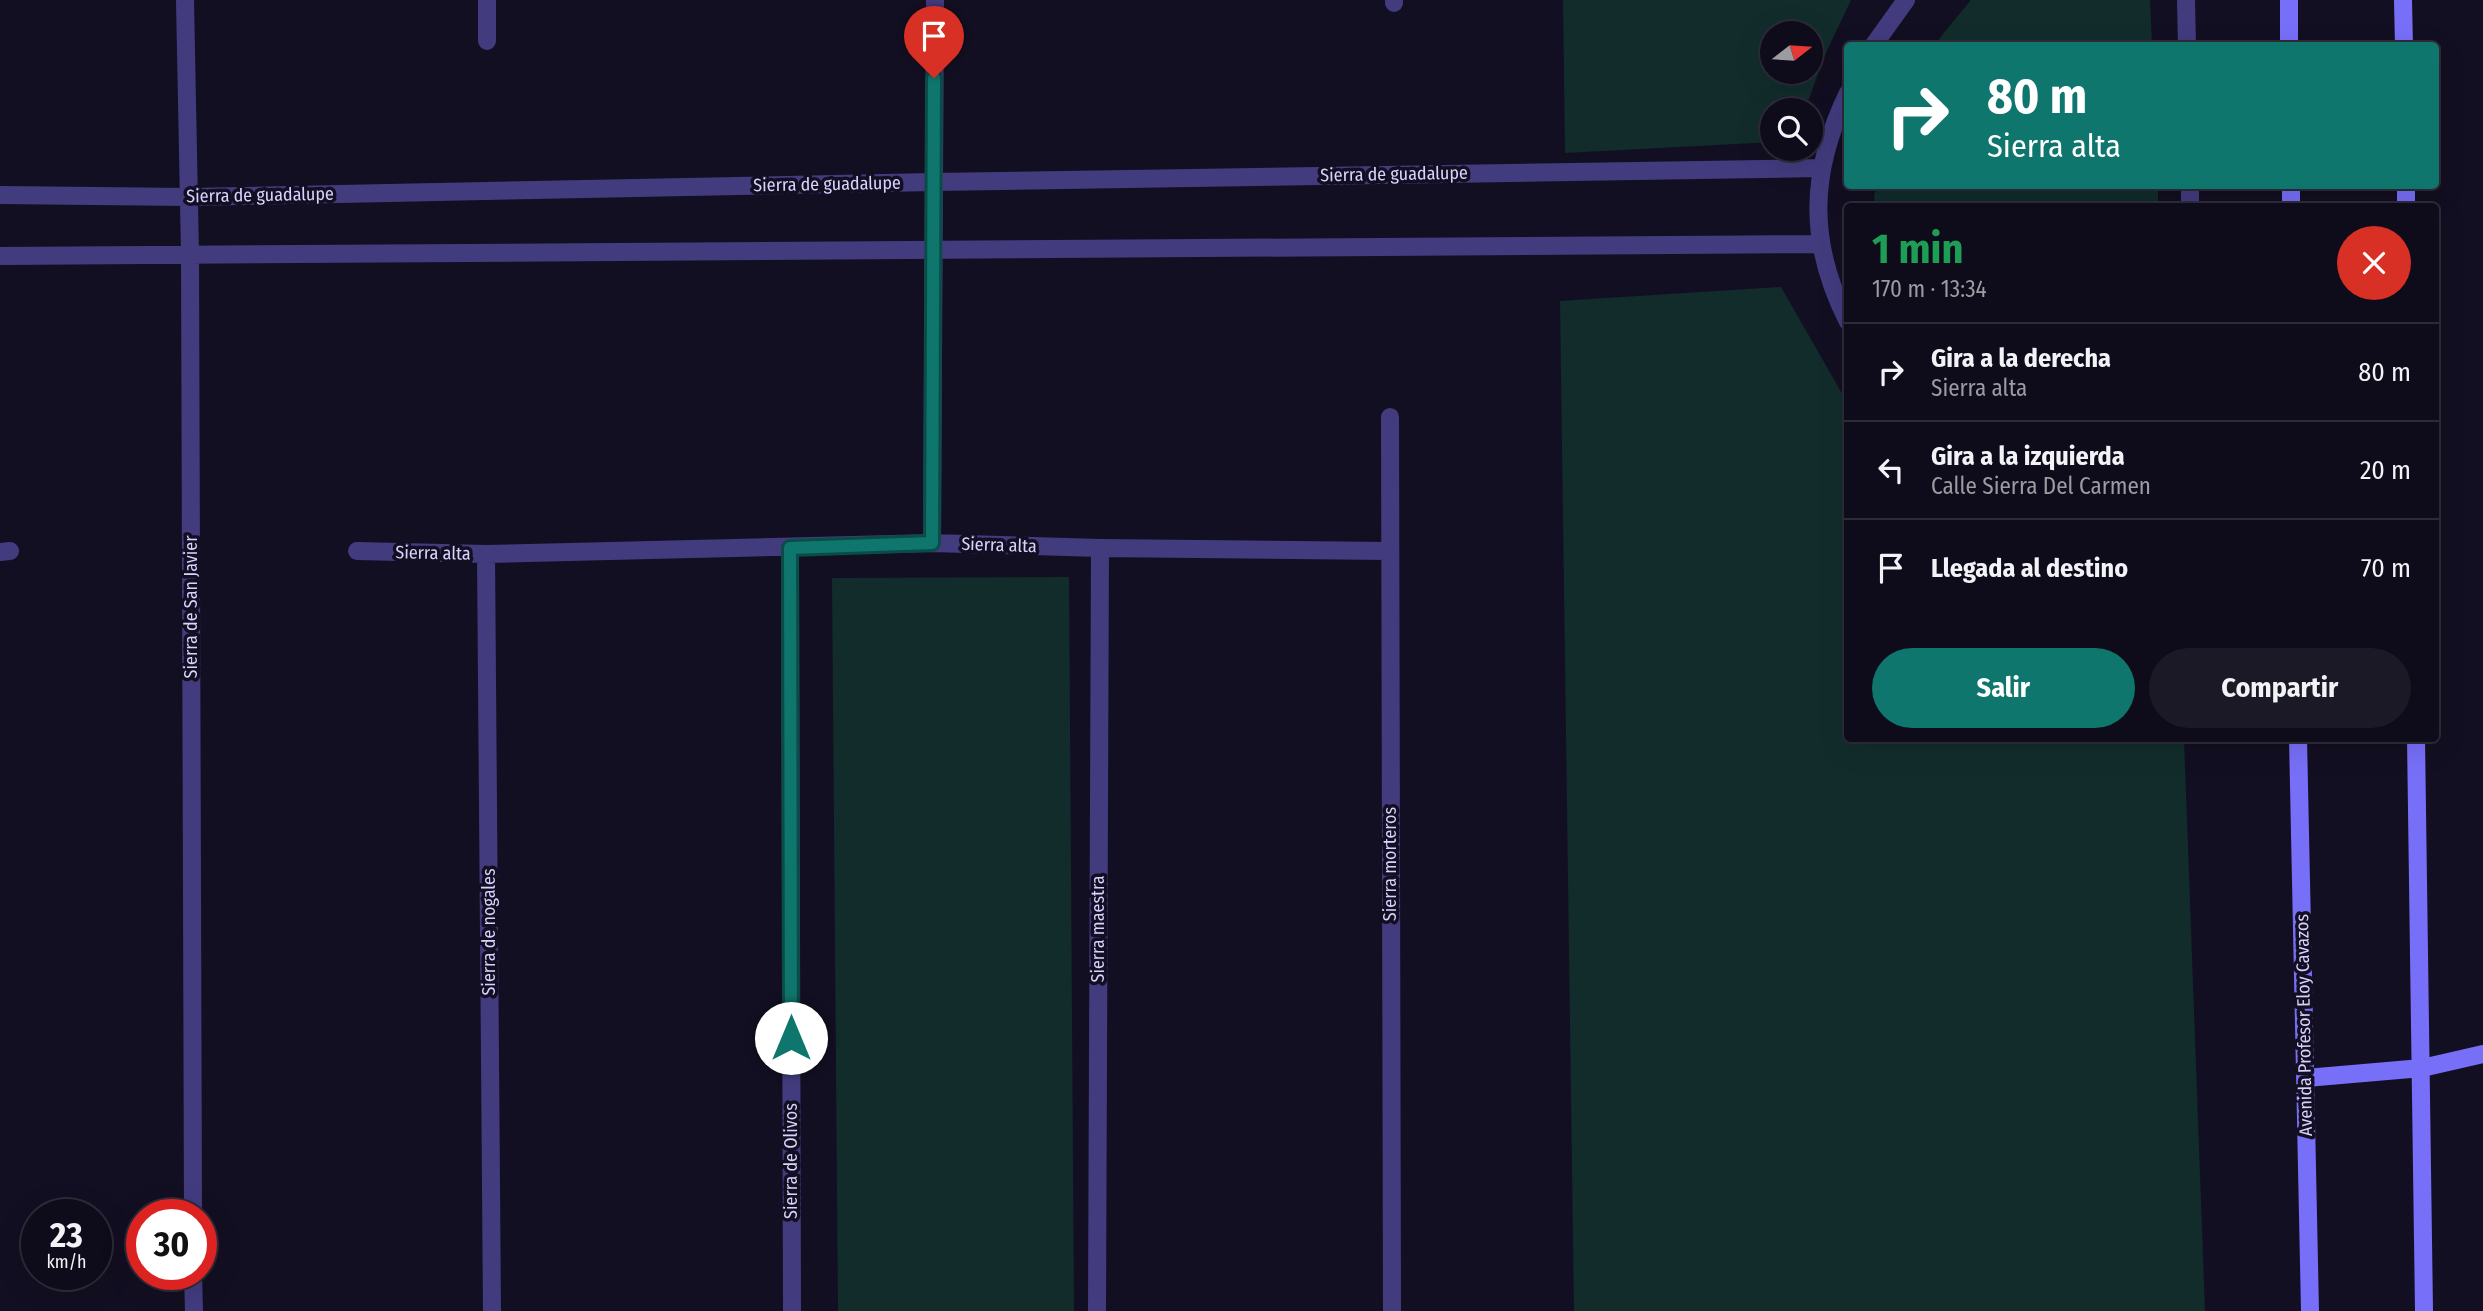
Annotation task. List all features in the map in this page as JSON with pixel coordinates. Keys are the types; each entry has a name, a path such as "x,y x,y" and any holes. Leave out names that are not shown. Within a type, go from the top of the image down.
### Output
{"main road":[{"path":"2289,0 2289,42"},
{"path":"2403,0 2404,42"},
{"name":"Avenida Profesor Eloy Cavazos","path":"2298,742 2310,1311"},
{"path":"2416,742 2424,1311"},
{"path":"2306,1078 2422,1068 2483,1054"}],"street":[{"name":"Sierra de San Javier","path":"185,0 190,254 193,1199"},
{"path":"487,0 487,41"},
{"path":"932,543 934,0"},
{"path":"1876,42 1906,0"},
{"path":"2186,0 2187,42"},
{"path":"1844,101 1821,168 1820,244 1835,296 1844,314"},
{"name":"Sierra de guadalupe","path":"0,195 188,197 1821,168"},
{"path":"0,256 1820,244"},
{"name":"Sierra morteros","path":"1390,417 1392,1311"},
{"name":"Sierra alta","path":"358,551 486,554 932,543 1390,551"},
{"name":"Sierra de Olivos","path":"790,548 792,1311"},
{"name":"Sierra maestra","path":"1097,1311 1100,548"},
{"name":"Sierra de nogales","path":"486,554 492,1311"},
{"path":"193,1290 194,1311"}],"green space":[{"path":"1563,0 1851,0 1824,57 1824,21 1760,21 1760,84 1814,84 1809,98 1760,98 1760,143 1565,153"},
{"path":"1971,0 2150,0 2152,42 1938,42"},
{"path":"1876,189 2158,189 2158,203 1875,203"},
{"path":"1781,287 1844,397 1844,742 2184,742 2205,1311 1574,1311 1560,301"},
{"path":"1069,577 1074,1311 838,1311 832,578"}],"route":[{"path":"791,1038 790,548 932,543 934,78"}]}
